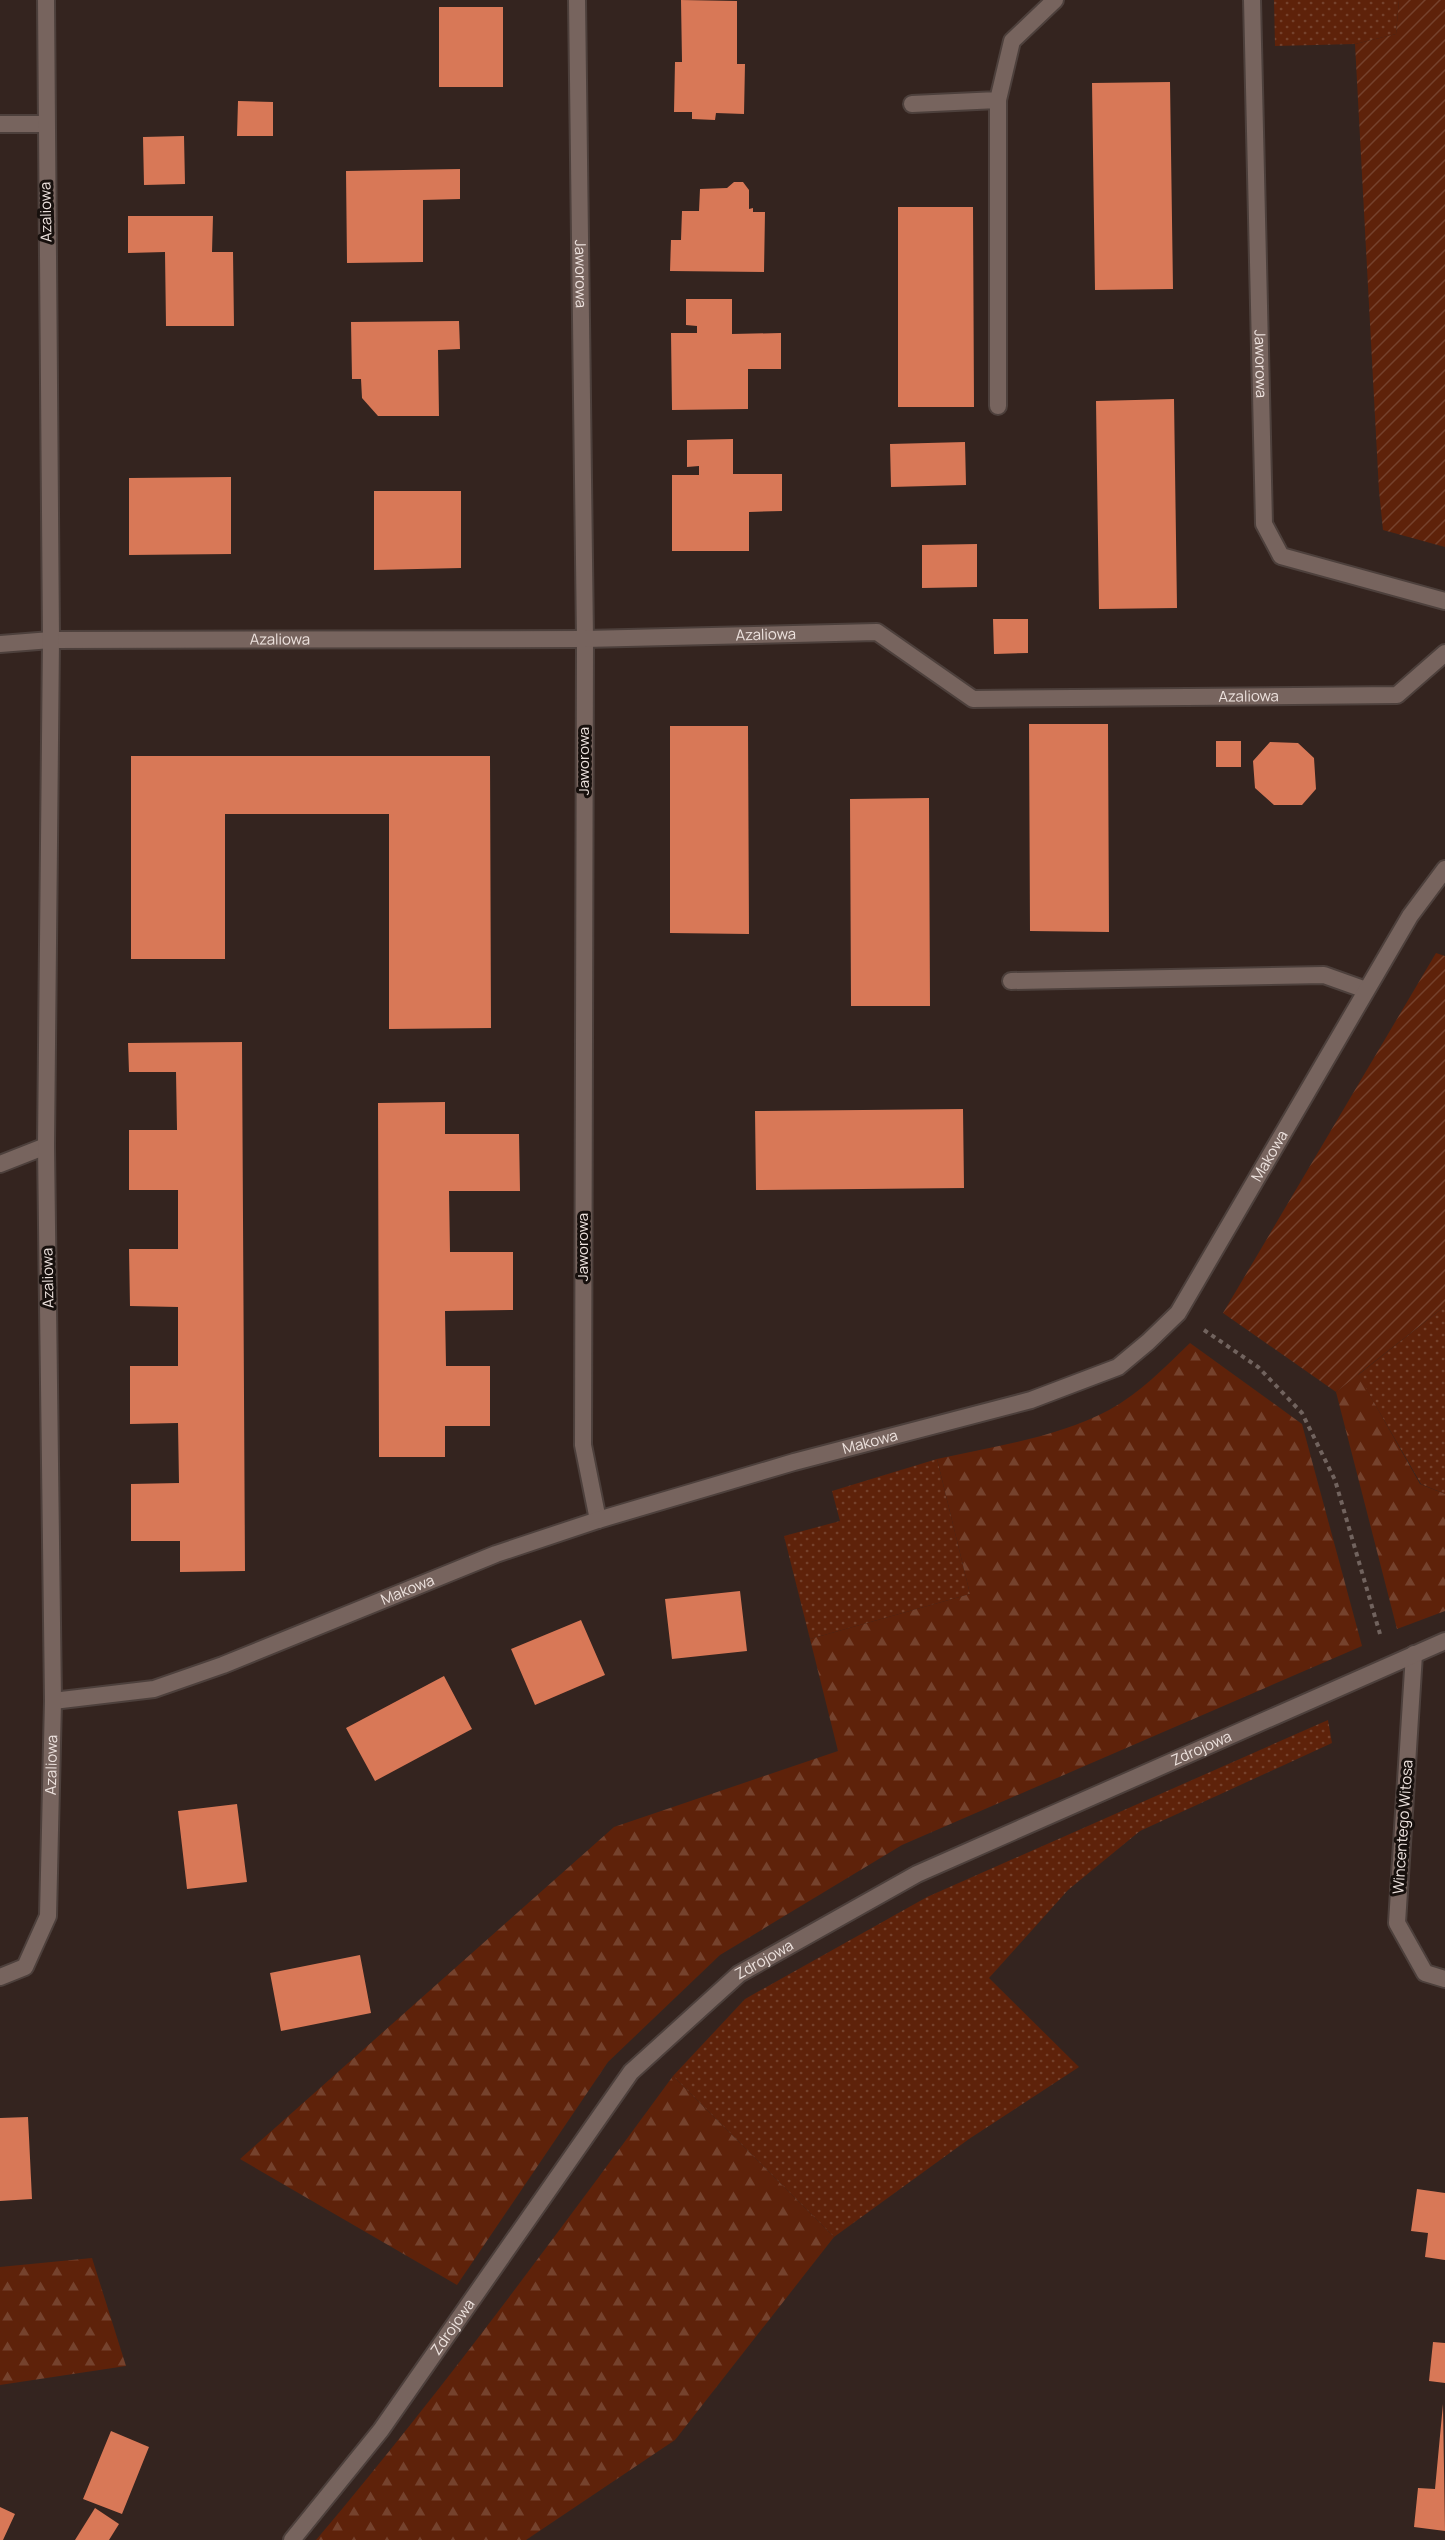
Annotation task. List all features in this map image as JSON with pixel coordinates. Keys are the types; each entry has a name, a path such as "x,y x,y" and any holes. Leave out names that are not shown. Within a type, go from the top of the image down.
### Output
{"street":[{"name":"Azaliowa","path":"0,1977 25,1968 48,1916 53,1701 46,1146 51,640 45,124 46,0"},
{"name":"Jaworowa","path":"577,0 585,639 583,1445 598,1520"},
{"path":"998,405 998,100 1012,41 1055,0"},
{"name":"Jaworowa","path":"1252,0 1264,524 1281,556 1445,601"},
{"path":"912,104 998,100"},
{"path":"0,124 45,124"},
{"name":"Azaliowa","path":"0,644 51,640 585,639 877,632 973,699 1397,694 1445,653"},
{"name":"Makowa","path":"53,1701 154,1689 223,1665 496,1554 598,1520 794,1462 1031,1400 1118,1367 1178,1313 1410,916 1445,870"},
{"path":"1011,981 1324,975 1366,990"},
{"path":"0,1164 46,1146"},
{"name":"Zdrojowa","path":"292,2540 381,2430 631,2072 739,1974 917,1875 1445,1641"},
{"name":"Wincentego Witosa","path":"1414,1654 1397,1923 1425,1973 1445,1979"}],"path":[{"path":"1178,1313 1258,1367 1302,1413 1335,1480 1389,1666"}],"green space":[{"path":"1274,0 1399,0 1396,34 1355,44 1275,46"},
{"path":"1399,0 1445,0 1445,547 1383,530 1379,491 1355,44 1396,34"},
{"path":"1436,953 1445,956 1445,1306 1336,1392 1223,1313"},
{"path":"1445,1306 1445,1494 1421,1484 1358,1375"},
{"path":"1190,1343 1302,1424 1362,1646 902,1845 720,1955 608,2062 457,2285 240,2159 614,1827 838,1751 810,1639 970,1594 937,1459 1025,1440 1089,1420 1131,1396"},
{"path":"1358,1374 1420,1484 1445,1494 1445,1611 1397,1629 1336,1392"},
{"path":"937,1459 970,1594 810,1639 784,1536 840,1521 832,1491"},
{"path":"1328,1720 1332,1743 1140,1831 1068,1890 989,1978 1079,2067 969,2139 834,2237 673,2076 745,1999 927,1897"},
{"path":"673,2076 834,2237 675,2440 526,2540 316,2540 454,2369"},
{"path":"92,2258 126,2366 0,2385 0,2267"}],"building":[{"path":"681,0 737,1 737,64 745,64 744,114 716,113 715,120 692,119 692,112 674,112 675,62 682,62"},
{"path":"439,7 503,7 503,87 439,87"},
{"path":"1170,82 1173,289 1095,290 1092,83"},
{"path":"238,101 273,102 273,136 237,136"},
{"path":"184,136 185,184 144,185 143,137"},
{"path":"460,169 460,199 423,200 423,262 347,263 346,171"},
{"path":"734,182 743,182 749,190 749,209 753,208 753,212 765,212 764,272 670,271 671,240 681,240 682,211 699,211 700,189 727,188"},
{"path":"898,207 973,207 974,407 898,407"},
{"path":"128,216 213,216 212,252 233,252 234,326 166,326 165,252 128,253"},
{"path":"686,299 732,299 732,334 781,333 781,369 748,369 748,409 672,410 671,333 697,333 697,326 686,325"},
{"path":"459,321 460,349 438,350 439,416 378,416 362,398 361,379 352,379 351,322"},
{"path":"1174,399 1177,608 1099,609 1096,401"},
{"path":"733,439 733,474 782,474 782,511 749,512 749,551 672,551 672,475 699,475 699,466 687,467 687,440"},
{"path":"965,442 966,485 891,487 890,444"},
{"path":"231,477 231,554 129,555 129,478"},
{"path":"374,491 461,491 461,568 374,570"},
{"path":"977,544 977,587 922,588 922,545"},
{"path":"993,619 1028,619 1028,653 994,654"},
{"path":"1029,724 1108,724 1109,932 1030,931"},
{"path":"670,726 748,726 749,934 670,933"},
{"path":"1216,741 1241,741 1241,767 1216,767"},
{"path":"1270,742 1298,743 1314,758 1316,789 1302,805 1274,805 1255,788 1253,761"},
{"path":"131,756 490,756 491,1028 389,1029 389,814 225,814 225,959 131,959"},
{"path":"929,798 930,1006 851,1006 850,799"},
{"path":"242,1042 245,1571 180,1572 180,1541 131,1541 131,1484 179,1483 178,1423 130,1424 130,1366 178,1366 178,1307 130,1306 129,1249 178,1249 178,1190 129,1190 129,1130 177,1130 176,1072 129,1072 128,1043"},
{"path":"445,1102 445,1134 519,1134 520,1191 449,1191 450,1252 513,1252 513,1310 445,1311 446,1366 490,1366 490,1426 445,1426 445,1457 379,1457 378,1103"},
{"path":"963,1109 964,1188 756,1190 755,1111"},
{"path":"740,1591 747,1651 672,1659 665,1599"},
{"path":"581,1620 605,1675 535,1705 511,1649"},
{"path":"444,1676 472,1729 375,1781 346,1728"},
{"path":"237,1804 247,1882 187,1889 178,1811"},
{"path":"360,1955 371,2013 281,2031 270,1973"},
{"path":"28,2117 32,2199 0,2201 0,2118"},
{"path":"1417,2189 1445,2193 1445,2260 1425,2257 1428,2233 1411,2231"},
{"path":"1433,2342 1445,2343 1445,2383 1429,2381"},
{"path":"1443,2404 1445,2531 1414,2527 1418,2488 1435,2489"},
{"path":"111,2431 149,2447 122,2514 83,2499"},
{"path":"0,2507 15,2514 3,2540 0,2540"},
{"path":"95,2508 119,2524 109,2540 75,2540"}]}
